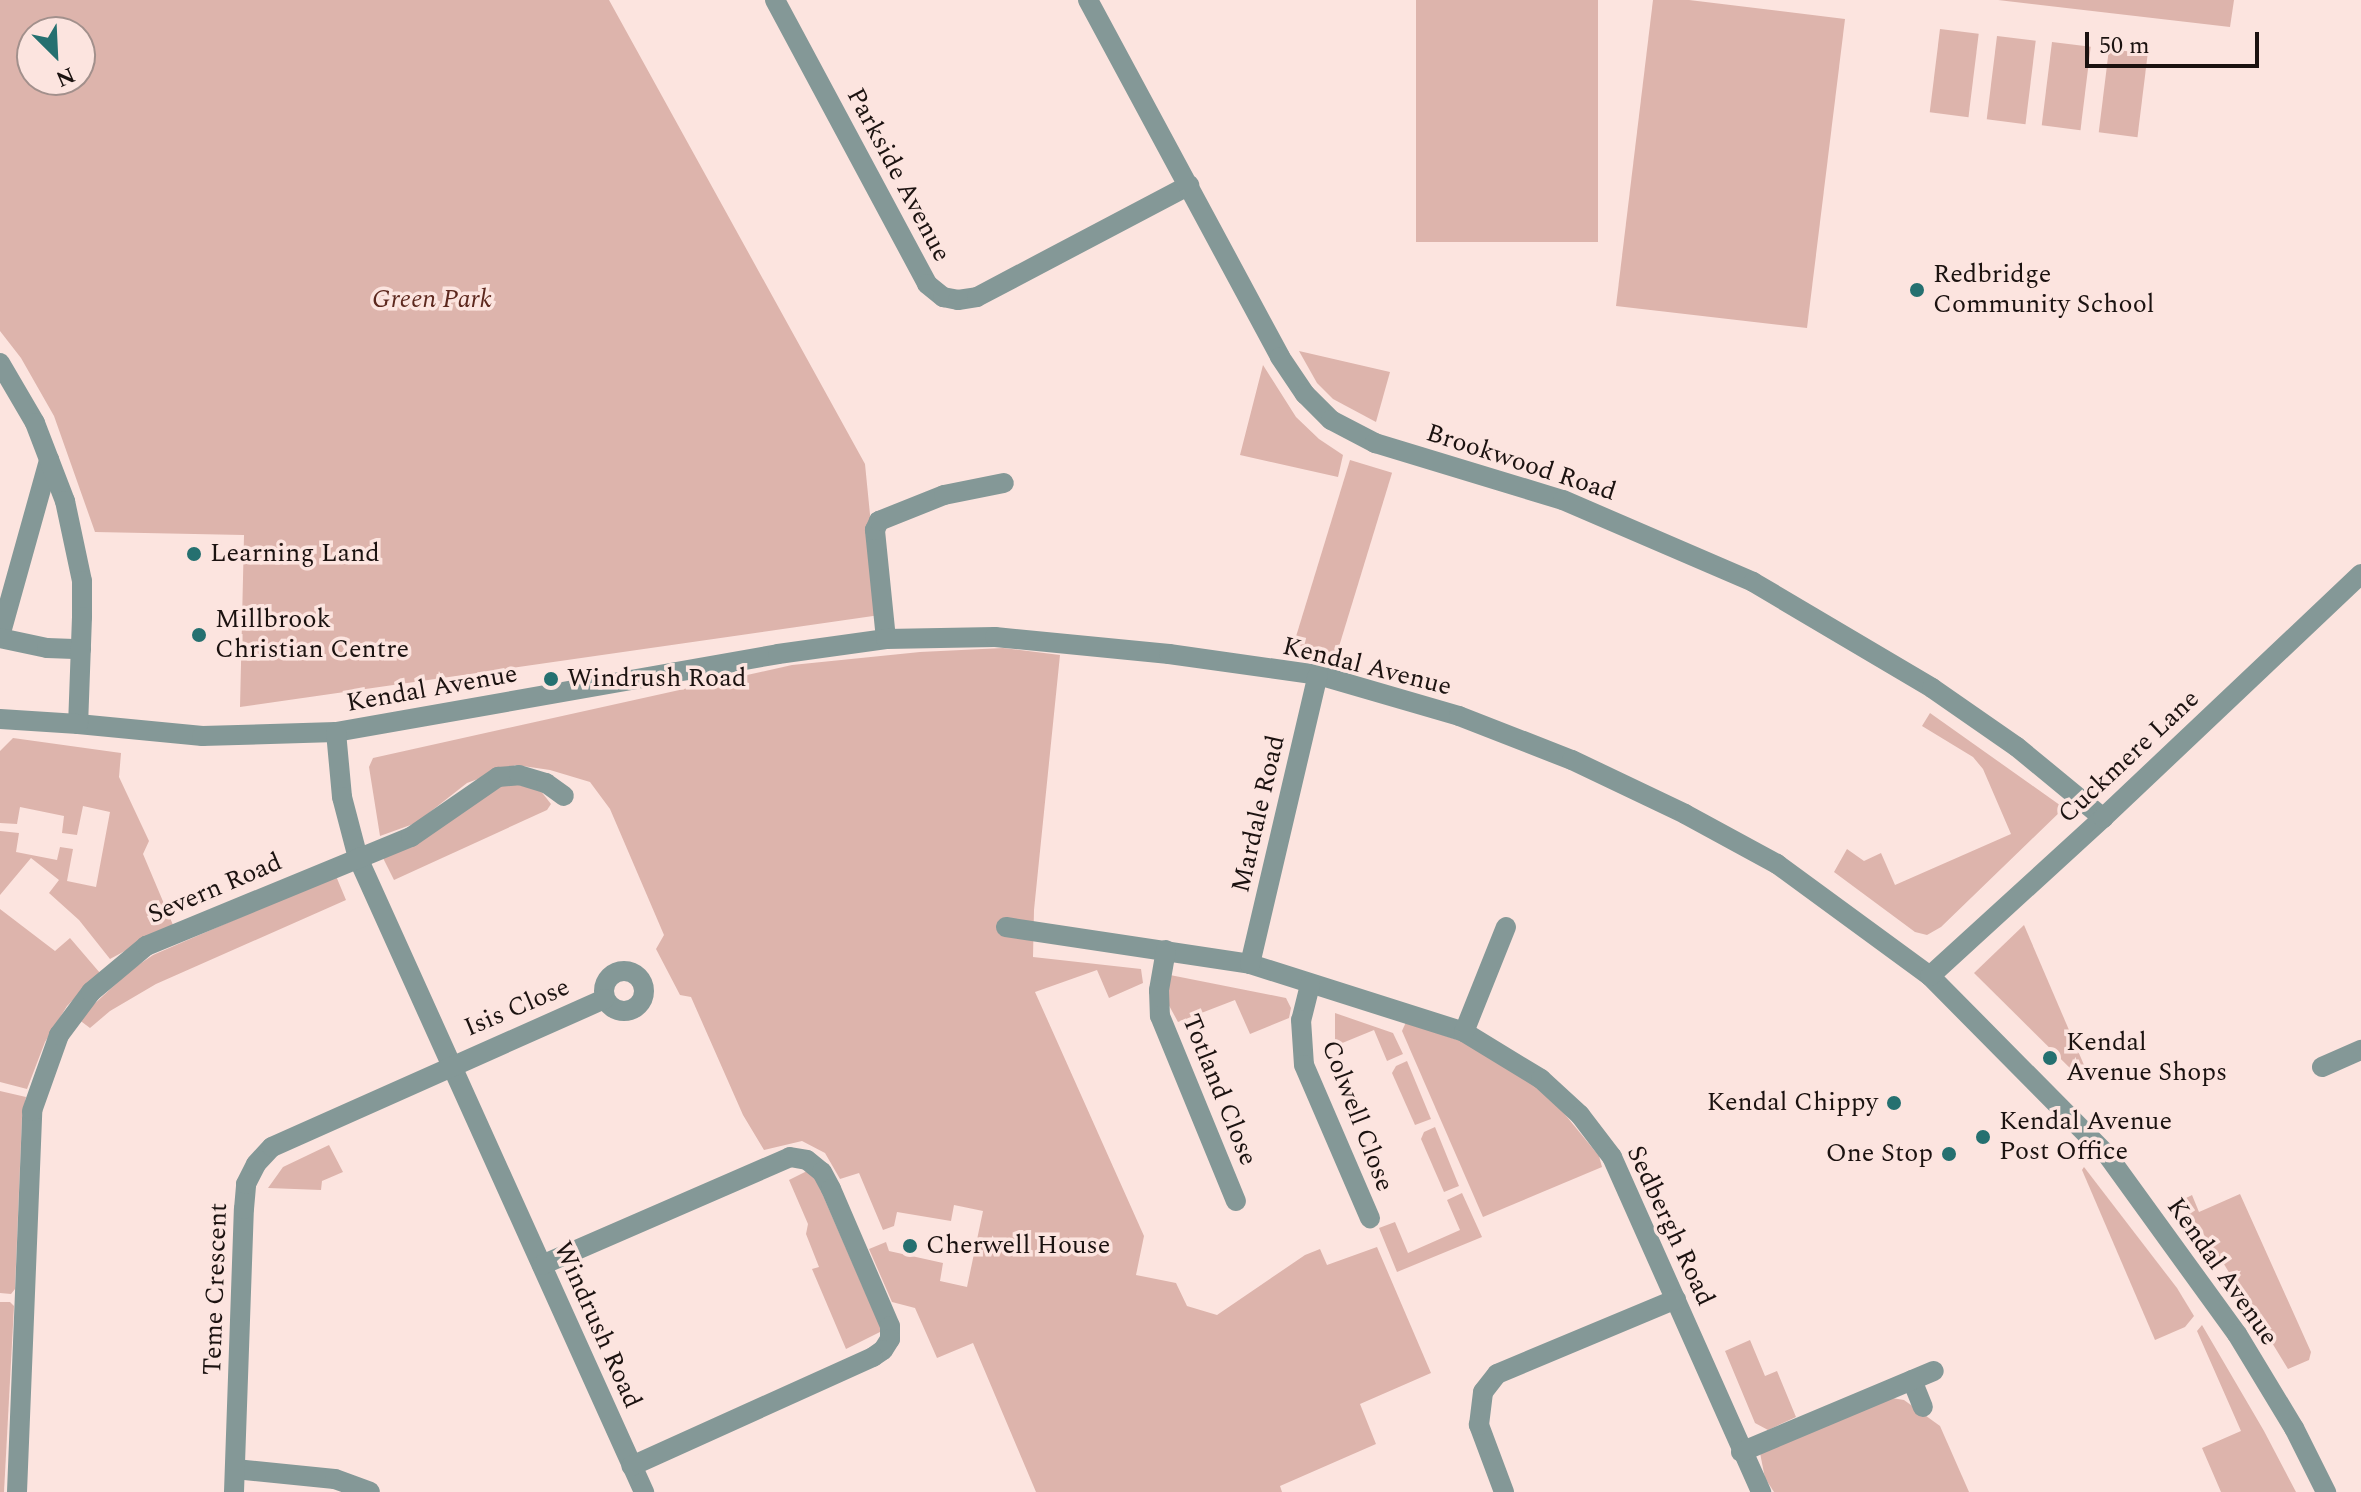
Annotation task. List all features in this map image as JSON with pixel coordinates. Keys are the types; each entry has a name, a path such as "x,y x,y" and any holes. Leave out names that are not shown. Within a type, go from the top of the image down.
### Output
{"street":[{"name":"Parkside Avenue","path":"775,0 927,284 943,297 958,300 977,297 1189,185"},
{"name":"Brookwood Road","path":"1088,0 1280,357 1305,394 1331,420 1388,447 1563,500 1753,582 1932,688 2017,747 2103,818"},
{"path":"0,363 35,423 65,501 77,556 82,581 78,724"},
{"path":"49,460 0,637 47,648 81,649"},
{"path":"886,639 875,530 879,521 944,495 1004,483"},
{"name":"Cuckmere Lane","path":"1930,976 2103,818 2361,574"},
{"name":"Kendal Avenue","path":"0,719 202,736 336,732 778,654 886,639 995,637 1169,654 1318,675 1459,716 1572,760 1685,814 1777,864 1930,976 2108,1156 2237,1334 2294,1428 2326,1492"},
{"name":"Mardale Road","path":"1250,964 1318,675"},
{"name":"Windrush Road","path":"336,732 342,797 358,858 449,1066 644,1492"},
{"name":"Severn Road","path":"17,1492 32,1111 59,1035 91,992 146,946 411,837 498,777 519,775 546,783 564,796"},
{"name":"Sedbergh Road","path":"1006,927 1250,964 1464,1032 1541,1079 1580,1115 1612,1157 1761,1492"},
{"path":"1464,1032 1506,927"},
{"name":"Totland Close","path":"1166,950 1159,990 1160,1016 1236,1201"},
{"name":"Colwell Close","path":"1310,985 1301,1020 1304,1065 1370,1218"},
{"name":"Isis Close","path":"449,1066 605,999"},
{"path":"2322,1067 2361,1050"},
{"name":"Teme Crescent","path":"234,1492 244,1209 246,1184 256,1164 272,1147 449,1066"},
{"path":"542,1265 790,1157 807,1160 822,1172 831,1189 890,1326 890,1339 883,1350 632,1466"},
{"path":"1504,1492 1479,1425 1483,1392 1497,1374 1676,1299"},
{"path":"1741,1452 1934,1371"},
{"path":"1912,1380 1923,1407"},
{"path":"235,1469 335,1479 370,1492"}],"green space":[{"name":"Green Park","path":"0,0 609,0 865,464 880,615 240,707 244,535 95,532 54,416 21,358 0,331"},
{"path":"1416,0 1598,0 1598,242 1416,242"},
{"path":"1653,0 1689,0 1845,19 1807,328 1616,306"},
{"path":"1998,0 2234,0 2230,27"},
{"path":"1940,29 1979,34 1968,117 1930,112"},
{"path":"1997,36 2036,41 2025,124 1987,119"},
{"path":"2052,42 2091,47 2080,130 2042,125"},
{"path":"2109,49 2148,54 2137,137 2099,132"},
{"path":"1299,351 1390,372 1376,422 1333,399 1317,383"},
{"path":"1263,365 1296,417 1319,439 1343,455 1338,477 1240,455"},
{"path":"1350,460 1392,473 1336,656 1294,644"},
{"path":"1003,648 1060,655 1034,910 1033,957 1141,969 1143,983 1109,998 1097,970 1035,992 1144,1236 1136,1275 1176,1283 1187,1306 1217,1315 1305,1255 1320,1249 1327,1265 1377,1247 1431,1373 1360,1404 1376,1444 1280,1486 1282,1492 1036,1492 973,1343 937,1358 915,1308 892,1302 869,1249 886,1242 889,1251 943,1263 940,1281 967,1287 983,1211 954,1205 951,1221 897,1212 894,1226 883,1230 859,1173 840,1179 825,1153 802,1141 764,1150 743,1115 691,997 680,995 656,949 664,935 610,809 590,782 550,770 516,765 467,783 416,823 380,836 369,767 373,758 792,665 920,652"},
{"path":"1930,713 2064,808 1941,927 1927,935 1915,932 1834,872 1847,849 1864,861 1881,853 1895,885 2011,834 1983,769 1973,757 1922,726"},
{"path":"13,738 121,753 119,777 149,841 143,854 173,925 110,959 79,920 49,893 59,880 31,858 0,895 0,831 19,833 16,852 57,860 60,847 73,849 67,881 96,887 110,812 83,806 77,835 62,833 64,816 20,807 17,824 0,823 0,751"},
{"path":"510,783 540,790 551,804 547,810 394,880 382,856 482,793"},
{"path":"336,876 346,900 156,984 110,1011 90,1028 78,1019 131,970 153,955"},
{"path":"0,909 55,951 70,938 100,973 67,1006 45,1042 27,1089 0,1082"},
{"path":"2024,925 2087,1072 2077,1075 1974,973"},
{"path":"1170,975 1286,998 1291,1008 1289,1018 1250,1034 1235,1000 1178,1022 1166,1000"},
{"path":"1335,1013 1393,1033 1403,1054 1387,1061 1374,1030 1335,1046"},
{"path":"1406,1022 1466,1043 1549,1095 1599,1156 1602,1167 1483,1217 1402,1031"},
{"path":"1407,1061 1431,1119 1415,1125 1392,1073 1396,1066"},
{"path":"0,1091 26,1097 22,1117 15,1289 11,1294 0,1293"},
{"path":"1435,1127 1459,1186 1444,1192 1421,1139 1424,1132"},
{"path":"329,1145 343,1172 322,1181 321,1190 268,1188 283,1167"},
{"path":"2084,1167 2177,1288 2194,1316 2185,1327 2155,1340 2082,1170"},
{"path":"807,1171 815,1177 882,1331 846,1349 812,1269 819,1267 806,1234 808,1224 789,1180"},
{"path":"1462,1193 1482,1237 1397,1272 1379,1228 1395,1222 1408,1253 1460,1230 1447,1200"},
{"path":"2240,1194 2311,1352 2309,1360 2288,1369 2219,1256 2180,1201 2192,1195 2199,1212"},
{"path":"0,1302 10,1302 14,1306 4,1492 0,1492"},
{"path":"2202,1325 2296,1492 2221,1492 2202,1448 2241,1431 2197,1331"},
{"path":"1750,1340 1765,1376 1777,1371 1796,1417 1768,1430 1755,1423 1725,1351"},
{"path":"1892,1398 1904,1400 1940,1426 1969,1492 1774,1492 1765,1478 1760,1453"}],"place":[{"name":"Redbridge Community School","path":"1917,290"},
{"name":"Learning Land","path":"194,554"},
{"name":"Millbrook Christian Centre","path":"199,635"},
{"name":"Windrush Road","path":"551,679"},
{"name":"Kendal Avenue Shops","path":"2050,1058"},
{"name":"Kendal Chippy","path":"1894,1103"},
{"name":"Kendal Avenue Post Office","path":"1983,1137"},
{"name":"One Stop","path":"1949,1154"},
{"name":"Cherwell House","path":"910,1246"}]}
